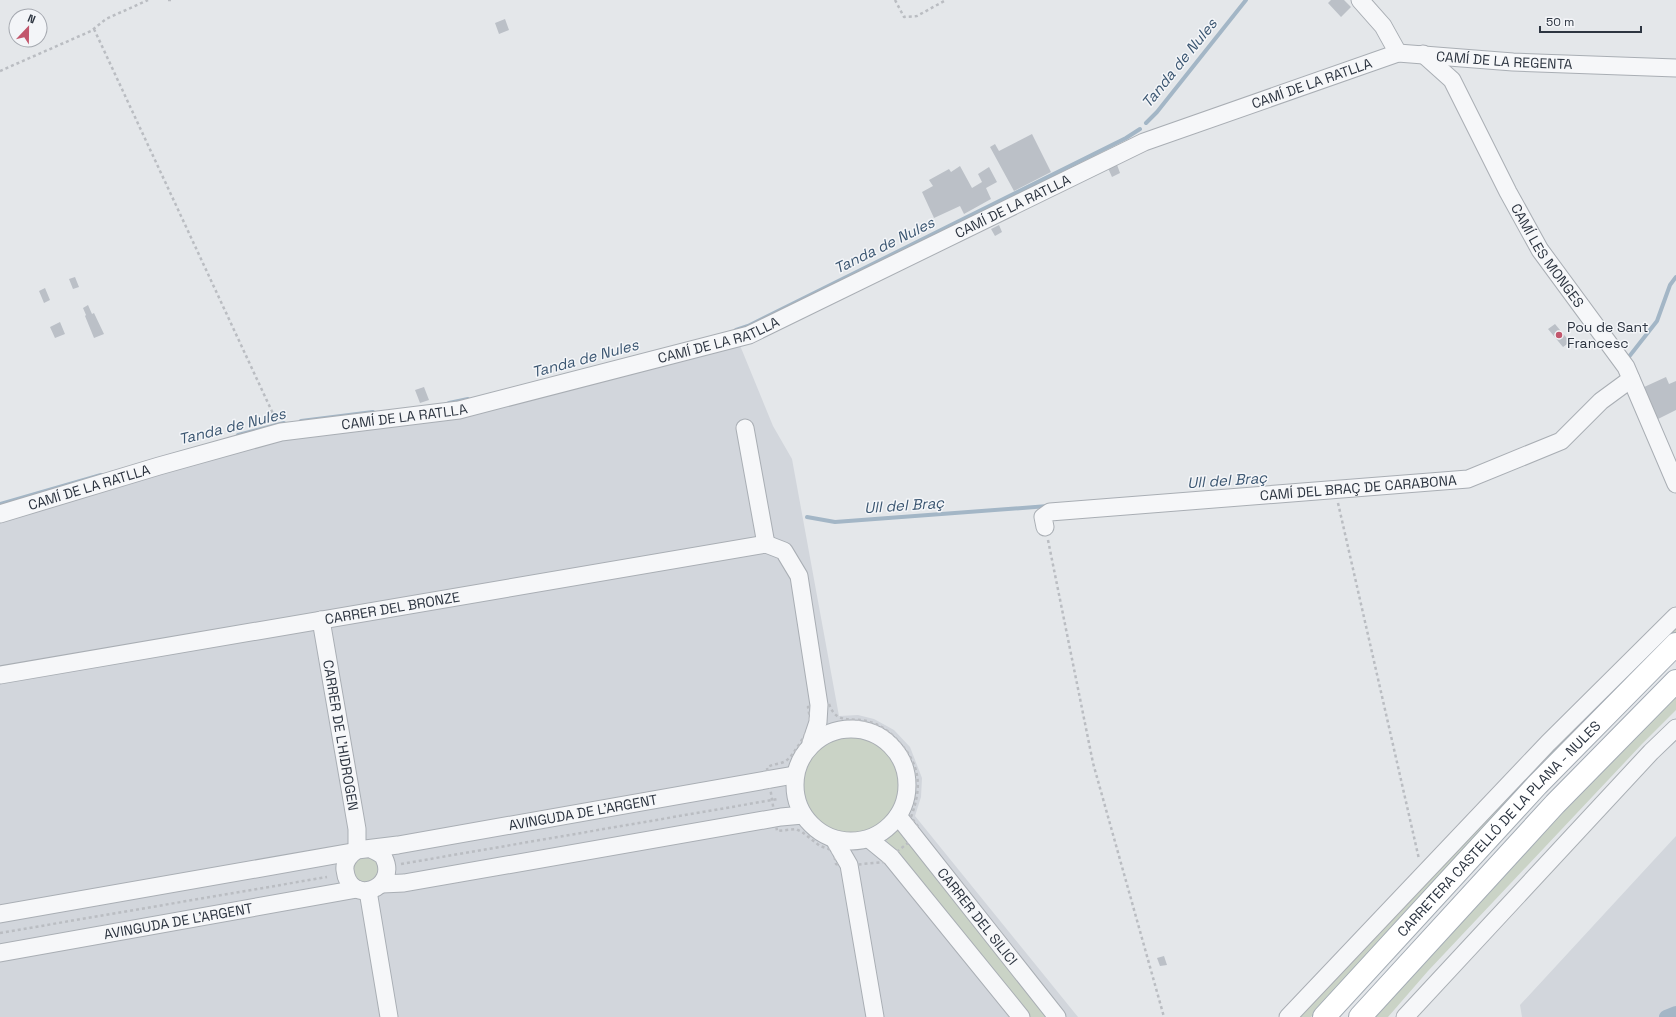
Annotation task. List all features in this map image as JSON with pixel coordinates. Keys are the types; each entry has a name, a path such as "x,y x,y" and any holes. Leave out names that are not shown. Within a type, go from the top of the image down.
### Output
{"main road":[{"name":"CARRETERA CASTELLÓ DE LA PLANA - NULES","path":"1324,1017 1537,785 1676,644"},
{"name":"CARRETERA CASTELLÓ DE LA PLANA - NULES","path":"1360,1017 1550,810 1676,680"}],"street":[{"path":"1360,0 1383,26 1398,53"},
{"name":"CAMÍ DE LA REGENTA","path":"1398,53 1513,62 1676,68"},
{"name":"CAMÍ DE LA RATLLA","path":"0,514 159,466 281,432 459,410 749,335 1144,142 1398,53"},
{"name":"CAMÍ LES MONGES","path":"1423,54 1452,80 1508,192 1540,250 1626,367 1676,484"},
{"name":"CAMÍ DEL BRAÇ DE CARABONA","path":"1046,527 1043,517 1050,512 1336,491 1468,479 1561,441 1601,400 1631,379"},
{"path":"745,428 766,544 784,551 799,576 819,705 818,722 812,743 799,763 794,775 796,797 803,815 816,829 834,839 846,841 863,840 886,830 898,816 906,798 907,779 902,760 891,745 875,734 856,729 839,729 812,743"},
{"name":"CARRER DEL BRONZE","path":"0,675 766,544"},
{"path":"1288,1017 1580,710 1676,616"},
{"name":"CARRER DE L'HIDROGEN","path":"321,620 360,850"},
{"path":"819,705 839,729"},
{"path":"1405,1017 1651,752 1676,728"},
{"name":"AVINGUDA DE L'ARGENT","path":"0,914 360,850 769,781 794,775"},
{"name":"AVINGUDA DE L'ARGENT","path":"0,953 775,818 803,815"},
{"name":"CARRER DEL SILICI","path":"898,816 1058,1017"},
{"path":"834,839 849,865 875,1017"},
{"path":"849,865 863,840"},
{"name":"CARRER DEL SILICI","path":"863,840 891,857 1021,1017"},
{"path":"360,850 383,857 387,871 369,888 346,879 344,865 360,850"},
{"path":"369,888 389,1017"}],"path":[{"path":"0,71 94,29 106,19 148,0"},
{"path":"168,0 174,0"},
{"path":"895,0 904,17 917,16 946,0"},
{"path":"94,29 275,419"},
{"path":"1336,491 1414,846 1424,874"},
{"path":"1046,527 1093,763 1164,1017"},
{"path":"830,704 832,712 839,718 862,720 879,726 895,736 907,749 917,772 918,785 918,797 911,818 919,828 920,834 884,862 842,866 836,864 834,854 829,849 820,846 802,832 796,829 777,831 769,781 767,768 770,765 781,764 788,760 809,728 811,724 808,707 830,704"},
{"path":"401,864 778,799"},
{"path":"0,933 327,877"}],"shaded area":[{"path":"739,343 773,426 792,459 839,716 858,715 874,719 894,730 910,747 922,778 921,797 915,816 1078,1017 0,1017 0,520 283,436 393,426"},
{"path":"1676,622 1676,632 1616,691 1311,1017 1297,1017"},
{"path":"1676,691 1676,710 1642,744 1428,971 1388,1017 1369,1017"},
{"path":"851,736 870,740 886,750 896,766 900,785 896,804 886,820 870,830 851,834 832,830 816,820 806,804 802,785 806,766 816,750 832,740"},
{"path":"900,828 1051,1017 1029,1017 886,840"},
{"path":"1676,836 1676,1017 1522,1017 1520,1005"},
{"path":"360,854 379,860 378,880 358,884 349,865"}],"building":[{"path":"1331,0 1344,0 1351,7 1341,17 1328,3"},
{"path":"505,19 509,30 499,34 495,23"},
{"path":"1032,134 1051,172 1014,191 990,147 995,144 999,151"},
{"path":"1116,162 1120,173 1112,177 1107,166"},
{"path":"960,166 972,188 982,182 978,174 989,167 997,182 986,188 991,199 964,214 960,206 934,218 922,192 933,186 929,180 949,169 951,172"},
{"path":"999,225 1002,232 995,236 991,229"},
{"path":"75,277 79,287 73,289 69,279"},
{"path":"45,288 50,300 44,303 39,291"},
{"path":"88,305 92,314 94,313 104,334 94,338 83,308"},
{"path":"60,322 65,334 55,338 50,327"},
{"name":"Pou de Sant Francesc","path":"1555,324 1570,342 1563,347 1548,329"},
{"path":"1666,377 1669,384 1676,381 1676,410 1656,420 1642,388"},
{"path":"424,387 429,400 420,403 415,390"},
{"path":"1164,956 1167,965 1160,966 1157,958"}],"waterway":[{"name":"Tanda de Nules","path":"1146,123 1157,112 1246,0"},
{"name":"Tanda de Nules","path":"736,330 748,326 1126,138 1140,129"},
{"name":"Ull del Braç","path":"1628,358 1657,321 1670,285 1676,277"},
{"name":"Tanda de Nules","path":"449,403 468,399"},
{"name":"Tanda de Nules","path":"301,421 373,412"},
{"name":"Tanda de Nules","path":"238,435 284,423"},
{"name":"Tanda de Nules","path":"0,504 101,475"},
{"name":"Ull del Braç","path":"807,517 835,522 1048,506"},
{"path":"1666,1017 1676,1013"}],"place":[{"name":"Pou de Sant Francesc","path":"1559,335"}]}
